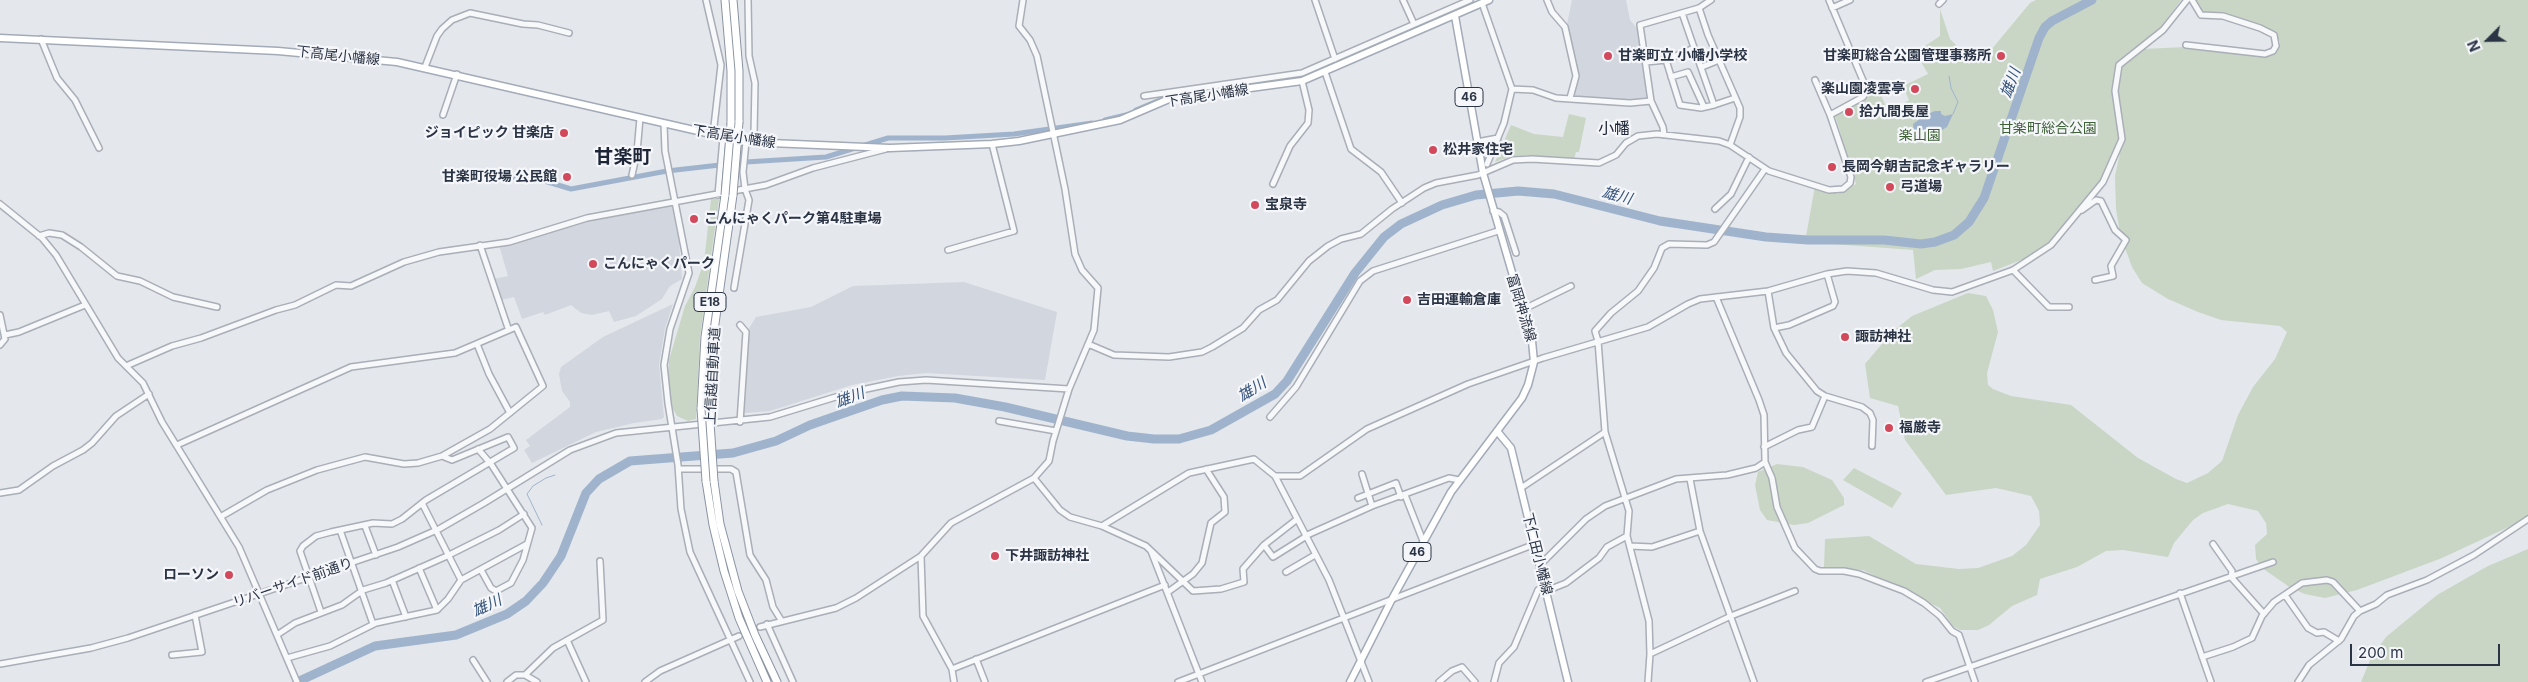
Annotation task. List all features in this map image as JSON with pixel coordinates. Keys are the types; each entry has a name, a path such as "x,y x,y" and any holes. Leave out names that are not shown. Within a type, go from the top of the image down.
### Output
{"highway":[{"name":"上信越自動車道","path":"725,0 731,71 731,123 726,195"},
{"name":"上信越自動車道","path":"733,0 739,71 739,122 705,337 705,408 713,525 724,571 739,618 767,682"},
{"name":"上信越自動車道","path":"710,481 738,591 754,635 777,682"}],"main road":[{"path":"1455,16 1489,0"},
{"name":"下高尾小幡線","path":"0,38 278,50 379,60 457,74 723,138 749,142 890,148 992,144 1054,134 1126,118 1169,99 1302,81 1455,16"},
{"name":"富岡神流線","path":"1350,682 1423,541 1459,480 1525,392 1534,362 1532,341 1483,175 1455,16"},
{"name":"下仁田小幡線","path":"1497,431 1512,448 1568,682"}],"street":[{"path":"706,0 721,66 713,135"},
{"path":"734,288 749,207 749,196 745,189 743,172 749,142 754,134 755,83 749,56 748,0"},
{"path":"760,627 781,620 836,608 856,598 921,556 961,516 999,499 1034,478 1049,462 1069,389 1094,330 1098,288 1082,270 1075,254 1054,134 1037,56 1030,40 1019,26 1023,0"},
{"path":"1314,0 1335,59"},
{"path":"1403,0 1414,24"},
{"path":"1144,96 1226,82 1302,73 1470,0"},
{"path":"1546,0 1552,12 1565,27 1576,76 1570,98"},
{"path":"1829,0 1867,90 1863,97 1830,115"},
{"path":"1832,8 1850,0"},
{"path":"1275,476 1300,476 1367,430 1468,384 1598,341 1648,327 1688,304 1768,291 1827,274 1847,272 1876,273 1933,290 1952,292 2013,270 2051,245 2103,182 2120,147 2121,130 2115,84 2119,65 2163,30 2187,0"},
{"path":"2186,45 2265,54 2273,51 2276,46 2274,35 2260,28 2223,16 2201,15 2192,0"},
{"path":"1664,135 1663,127 1651,101 1640,25 1699,8 1708,1"},
{"path":"1482,4 1512,89 1498,138 1487,164"},
{"path":"1699,8 1718,60 1740,108 1740,117 1730,145"},
{"path":"425,68 437,36 442,29 452,20 470,13 523,24 538,25 569,33"},
{"path":"1682,13 1714,105"},
{"path":"40,40 57,78 75,100 99,148"},
{"path":"1646,62 1666,60 1694,48"},
{"path":"1666,60 1680,105 1704,108 1735,98"},
{"path":"1702,67 1718,60"},
{"path":"1325,72 1351,149 1381,172 1402,204"},
{"path":"1671,77 1688,72 1704,108"},
{"path":"443,115 457,74"},
{"path":"1088,344 1114,355 1160,357 1202,352 1244,328 1259,310 1277,300 1309,261 1328,246 1341,239 1361,234 1392,209 1436,183 1483,175 1506,162 1523,158 1599,163 1612,158 1638,136 1664,135 1711,140 1730,145 1765,169 1829,190 1845,187 1851,177 1830,115 1814,80"},
{"path":"1273,184 1290,146 1308,123 1309,110 1302,81"},
{"path":"1226,82 1227,91"},
{"path":"1512,89 1533,90 1556,98 1630,103 1651,101"},
{"path":"632,175 637,152 640,118"},
{"path":"664,124 665,151 689,273 670,329 664,365 668,403 679,467 681,509 690,552 750,682"},
{"path":"723,138 726,195"},
{"path":"1477,142 1498,138"},
{"path":"948,250 1014,231 992,144"},
{"path":"126,366 172,346 210,335 294,305 336,286 351,286 404,262 439,252 509,242 588,218 726,195 766,185 813,168 890,148"},
{"path":"1715,209 1731,194 1750,157"},
{"path":"1648,682 1650,654 1649,621 1627,536 1630,511 1624,498 1605,432 1598,341 1594,331 1611,313 1638,291 1654,268 1662,248 1669,244 1707,245 1714,242 1765,169"},
{"path":"2077,213 2096,200 2101,200 2115,230 2126,240 2111,266 2113,276 2095,280"},
{"path":"0,204 39,236 56,255 118,358 149,394 162,422 222,516 239,547 297,682"},
{"path":"1493,211 1504,216 1516,253"},
{"path":"1270,416 1296,388 1360,281 1373,271 1498,231"},
{"path":"39,236 49,234 62,235 81,247 117,276 140,281 173,297 217,307"},
{"path":"480,245 508,328"},
{"path":"2013,270 2049,307 2070,307"},
{"path":"1774,328 1833,306 1835,302 1827,274"},
{"path":"1522,310 1571,286"},
{"path":"1768,291 1774,328 1786,353 1817,391 1825,396 1862,407 1870,413 1873,420 1872,446"},
{"path":"1716,298 1764,415 1765,462 1772,478 1777,507 1795,548 1815,569 1859,574 1913,595 1940,616 1952,631 1959,635 1975,682"},
{"path":"5,335 19,332 85,305"},
{"path":"0,315 5,335 5,339 0,345"},
{"path":"740,325 746,332 740,422"},
{"path":"177,445 351,367 438,356 476,344 516,326 543,386 490,429 442,456 404,464 365,457 337,464 267,490 222,516"},
{"path":"476,344 489,374 510,413"},
{"name":"リバーサイド前通り","path":"0,664 91,648 376,555 435,530 566,452 616,433 673,429 770,417 860,390 899,382 926,380 1069,389"},
{"path":"0,493 19,490 52,466 83,450 92,443 116,416 149,394"},
{"path":"1764,446 1798,430 1812,427 1825,396"},
{"path":"999,421 1057,430"},
{"path":"1521,488 1605,432"},
{"path":"321,612 300,552 303,546 316,536 340,530 373,523 392,524 402,519 422,502 514,450 508,437 452,460 442,456"},
{"path":"478,449 492,464 532,528 523,560 511,582 496,591 491,588 481,570"},
{"path":"1102,526 1189,473 1254,459 1275,476 1328,580 1369,682"},
{"path":"1540,564 1590,515 1624,498 1676,479 1690,479 1756,468 1765,462"},
{"path":"679,467 731,469 736,472 750,554 766,580 773,607 781,620"},
{"path":"1168,592 1193,574 1202,563 1211,522 1225,512 1224,497 1206,469"},
{"path":"1362,474 1372,506"},
{"path":"1034,478 1047,497 1070,517 1102,526 1146,546 1184,580 1193,592 1221,589 1244,582 1243,569 1264,545 1296,520"},
{"path":"1264,545 1273,557 1305,537 1372,506 1449,478 1459,480"},
{"path":"1690,479 1700,531 1754,682"},
{"path":"1358,498 1396,484 1423,541"},
{"path":"422,502 447,556 461,580"},
{"path":"277,636 295,623 342,605 363,590 392,580 447,556 499,530 524,514"},
{"path":"2298,682 2309,665 2339,641 2354,616 2360,611 2376,604 2387,595 2427,580 2474,555 2500,536 2520,527 2528,519"},
{"path":"365,526 376,555"},
{"path":"340,530 363,590 373,624"},
{"path":"1630,546 1652,547 1700,531"},
{"path":"1494,682 1499,663 1514,647 1538,590 1566,583 1599,558 1607,547 1627,536"},
{"path":"288,661 330,646 373,624 437,610 448,599 461,580 527,544"},
{"path":"1178,682 1535,544"},
{"path":"2213,544 2232,571 2230,577"},
{"path":"1151,551 1202,682"},
{"path":"1286,572 1315,555"},
{"path":"921,556 923,616 952,669 954,682"},
{"path":"525,675 533,669 544,655 603,620 600,561"},
{"path":"1926,682 2272,562"},
{"path":"420,568 437,610"},
{"path":"2230,577 2264,614"},
{"path":"392,580 406,617"},
{"path":"2202,657 2233,647 2252,638 2264,614 2274,602 2302,583 2327,580 2333,582 2360,611"},
{"path":"952,669 1165,585"},
{"path":"1650,654 1731,616 1795,591"},
{"path":"2180,594 2211,682"},
{"path":"2285,595 2308,628 2317,633 2324,632 2339,641"},
{"path":"172,655 202,652 195,615"},
{"path":"767,624 793,682"},
{"path":"645,682 660,671 739,636"},
{"path":"567,640 586,682"},
{"path":"976,659 986,682"},
{"path":"473,660 487,682"},
{"path":"1439,682 1452,671 1462,667 1475,682"},
{"path":"507,682 516,675 525,675 537,682"}],"shaded area":[{"name":"甘楽町立 小幡小学校","path":"1572,0 1626,0 1630,20 1640,32 1649,99 1630,102 1576,97 1573,92 1578,79 1567,24"},
{"name":"こんにゃくパーク","path":"669,205 672,207 679,242 682,279 670,286 662,299 636,316 614,322 609,311 592,315 581,313 571,305 545,315 543,312 522,319 514,297 501,300 493,279 508,276 499,245 585,220"},
{"path":"964,282 1057,312 1045,380 926,373 898,376 852,385 770,411 745,413 742,410 748,330 756,317 811,307 853,286"},
{"path":"673,304 665,328 659,365 664,417 662,419 596,432 532,463 524,450 530,446 526,440 570,407 570,402 562,391 559,374 561,367 603,337"}],"green space":[{"name":"甘楽町総合公園","path":"2036,0 2181,0 2155,35 2118,64 2113,84 2121,139 2102,180 2050,244 2029,257 1993,271 1991,262 1961,269 1935,270 1916,279 1913,250 1805,242 1815,186 1838,194 1856,184 1835,115 1868,97 1871,91 1867,83 1874,80 1889,113 1909,100 1903,86 1928,74 1919,58 1910,56 1940,36 1940,9 1950,39 1958,47 1981,62 2030,3"},
{"path":"2196,0 2528,0 2528,518 2442,558 2357,590 2325,598 2305,594 2291,588 2262,568 2256,559 2255,545 2267,534 2266,523 2258,511 2228,504 2203,513 2193,520 2174,543 2168,557 2123,550 2106,551 2077,567 2040,579 2037,595 2012,606 1989,625 1978,630 1960,630 1953,626 1940,608 1863,570 1824,568 1825,539 1869,536 1916,564 1959,569 1978,568 2012,556 2026,545 2040,525 2039,511 2031,496 1996,488 1946,495 1905,440 1898,406 1870,398 1865,364 1892,332 1912,316 1968,293 1986,296 1993,310 1998,332 1987,373 1988,385 1993,389 2011,396 2071,405 2138,458 2187,483 2208,473 2222,461 2238,415 2253,387 2275,359 2287,332 2280,326 2221,320 2168,299 2142,283 2132,267 2120,234 2116,209 2115,176 2123,139 2117,91 2119,71 2124,62 2142,49 2186,47 2244,55 2265,55 2274,53 2279,47 2280,42 2275,33 2221,14 2200,12"},
{"path":"1569,114 1586,118 1579,152 1576,152 1574,159 1525,155 1495,162 1511,125 1534,134 1563,137"},
{"path":"711,199 719,199 700,337 696,419 688,421 677,416 673,409 668,384 669,360 685,306 695,287 704,262"},
{"path":"1777,464 1803,467 1832,480 1844,498 1844,505 1808,523 1794,525 1767,520 1760,510 1755,485 1758,472"},
{"path":"1854,468 1902,493 1892,508 1843,480"},
{"path":"2528,549 2528,682 2361,682 2371,658 2386,637 2437,595 2488,566"}],"water":[{"path":"1941,111 1941,114 1945,116 1953,114 1947,127 1942,130 1933,131 1935,138 1926,133 1922,140 1915,140 1913,124 1925,115"}],"waterway":[{"name":"雄川","path":"297,682 375,646 456,635 507,614 526,601 543,583 561,556 586,493 599,479 630,461 733,453 776,441 810,425 882,400 902,396 955,398 1005,407 1127,436 1154,439 1179,439 1211,430 1275,394 1287,381 1355,273 1384,237 1401,224 1442,205 1476,195 1518,191 1554,194 1660,221 1766,237 1808,240 1884,240 1921,244 1935,242 1954,235 1969,222 1984,198 2039,38 2045,27 2052,21 2092,0"},
{"path":"1949,76 1951,88 1958,102 1953,114"},
{"path":"1136,110 1167,97 1248,85"},
{"path":"1105,120 1126,115"},
{"path":"503,178 528,176 571,189 667,171 746,162 826,157 888,138 945,138 1014,134 1092,123"},
{"path":"542,525 527,494 533,486 555,475"}],"place":[{"name":"甘楽町立 小幡小学校","path":"1608,56"},
{"name":"甘楽町総合公園管理事務所","path":"2001,56"},
{"name":"楽山園凌雲亭","path":"1915,89"},
{"name":"拾九間長屋","path":"1849,112"},
{"name":"ジョイピック 甘楽店","path":"564,133"},
{"name":"松井家住宅","path":"1433,150"},
{"name":"長岡今朝吉記念ギャラリー","path":"1832,167"},
{"name":"甘楽町役場 公民館","path":"567,177"},
{"name":"弓道場","path":"1890,187"},
{"name":"宝泉寺","path":"1255,205"},
{"name":"こんにゃくパーク第4駐車場","path":"694,219"},
{"name":"こんにゃくパーク","path":"593,264"},
{"name":"吉田運輸倉庫","path":"1407,300"},
{"name":"諏訪神社","path":"1845,337"},
{"name":"福厳寺","path":"1889,428"},
{"name":"下井諏訪神社","path":"995,556"},
{"name":"ローソン","path":"229,575"}],"district":[{"name":"小幡","path":"1614,129"},
{"name":"甘楽町","path":"623,157"}],"park label":[{"name":"楽山園","path":"1920,136"}]}
